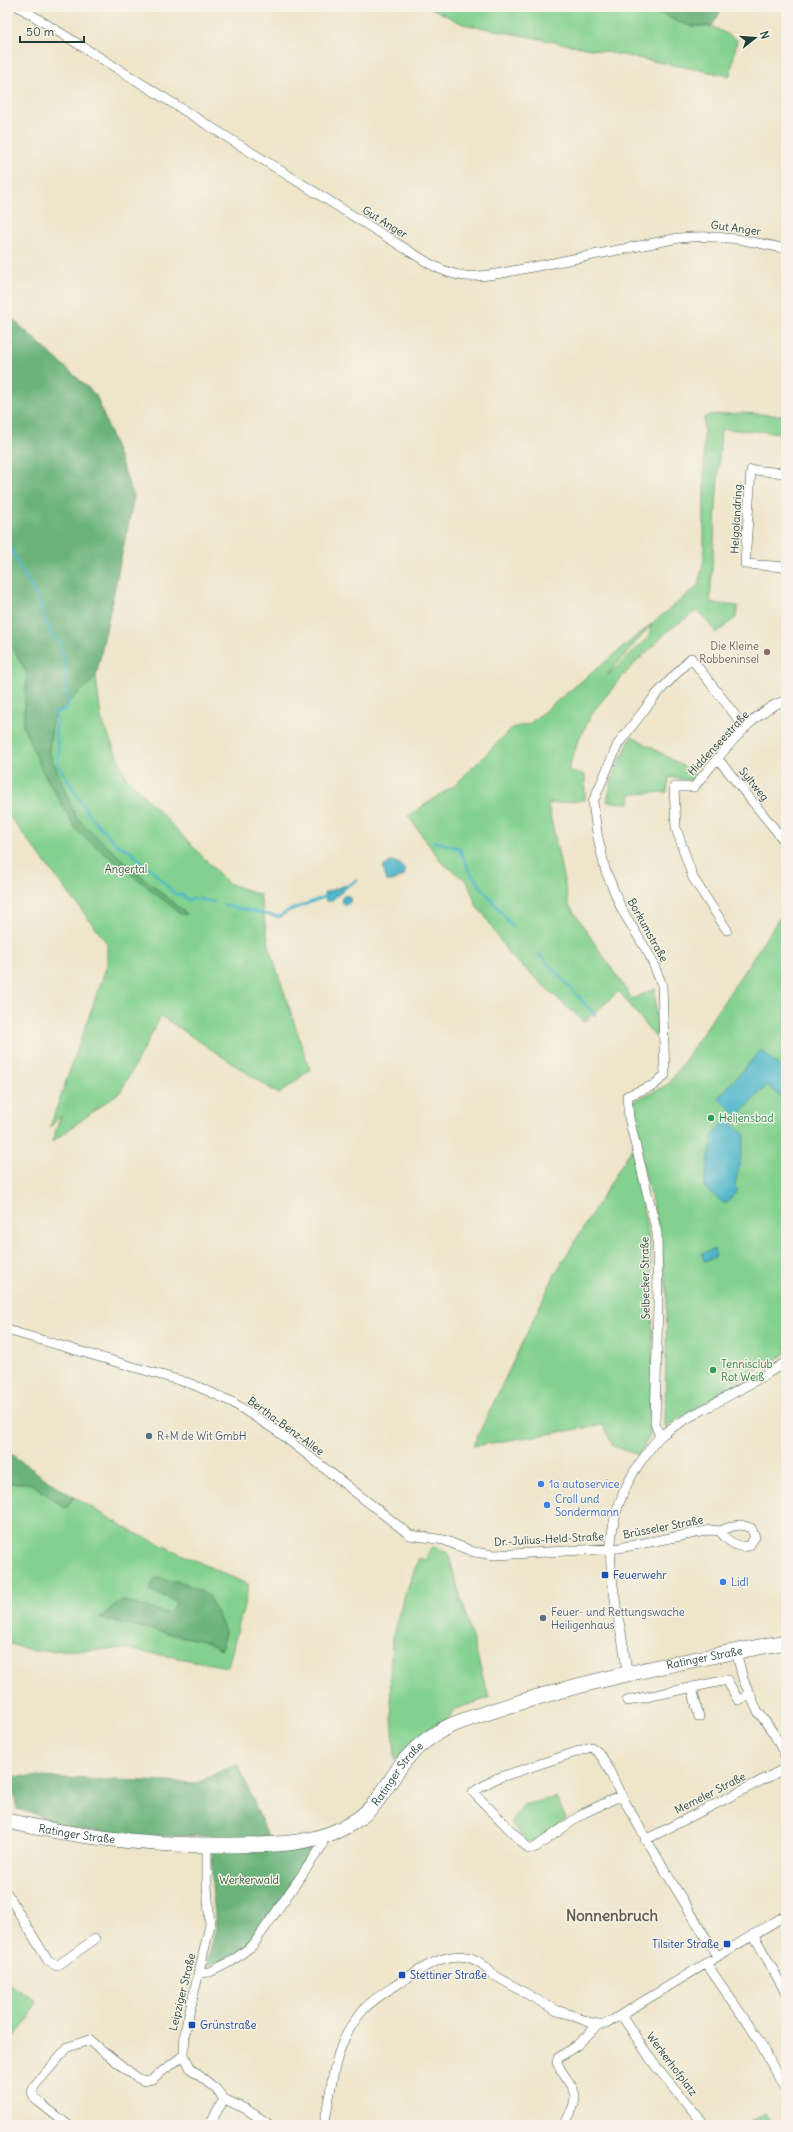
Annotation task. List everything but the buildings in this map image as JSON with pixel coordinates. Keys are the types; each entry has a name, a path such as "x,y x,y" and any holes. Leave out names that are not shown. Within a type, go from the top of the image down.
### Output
{"main road":[{"name":"Ratinger Straße","path":"7,1821 41,1829 157,1845 282,1844 324,1836 351,1824 366,1813 380,1797 408,1756 439,1731 507,1706 627,1674 786,1642"}],"street":[{"name":"Gut Anger","path":"19,7 389,239 430,264 455,276 478,277 502,273 685,237 722,236 786,249"},
{"name":"Helgolandring","path":"786,473 751,470 746,564 786,567"},
{"name":"Borkumstraße","path":"627,1096 654,1085 665,1075 662,985 650,956 622,910 605,869 597,833 593,802 618,744 654,696 691,658 745,728"},
{"name":"Hiddenseestraße","path":"727,930 693,878 676,828 674,787 694,787 745,728 766,709 786,701"},
{"name":"Syltweg","path":"718,759 786,843"},
{"name":"Selbecker Straße","path":"627,1096 633,1133 656,1233 658,1304 655,1423 660,1437"},
{"name":"Bertha-Benz-Allee","path":"7,1330 192,1384 221,1396 277,1431 405,1532 418,1537 444,1540"},
{"path":"627,1674 613,1584 611,1548 613,1526 619,1502 639,1463 660,1437 686,1419 763,1377 786,1362"},
{"name":"Brüsseler Straße","path":"611,1548 711,1530 720,1531"},
{"name":"Dr.-Julius-Held-Straße","path":"444,1540 474,1552 495,1555 611,1548"},
{"path":"736,1651 743,1679 759,1714 774,1734 786,1757"},
{"path":"627,1701 727,1680 738,1700 751,1695"},
{"path":"692,1687 699,1717"},
{"path":"622,1795 584,1813 533,1849 529,1849 473,1792 494,1779 590,1747 598,1751 622,1795 645,1840 717,1956"},
{"name":"Memeler Straße","path":"645,1840 786,1768"},
{"path":"198,1973 210,1972 232,1961 254,1945 322,1846 324,1836"},
{"name":"Leipziger Straße","path":"184,2055 184,2031 210,1925 207,1886 207,1845"},
{"path":"7,1893 48,1961 57,1966 95,1939"},
{"path":"324,2125 338,2057 343,2043 359,2015 372,2001 437,1960 453,1956 474,1960 486,1966 492,1974 557,2011 565,2012 587,2023 598,2025 606,2024 622,2016 717,1956 786,1915"},
{"path":"753,1934 786,1993"},
{"path":"706,1963 742,2013 767,2053 786,2091"},
{"name":"Werkerhofplatz","path":"622,2016 654,2064 705,2125"},
{"path":"564,2125 575,2104 575,2096 573,2086 557,2063 558,2058 577,2045 598,2025"},
{"path":"68,2125 35,2099 32,2092 35,2085 68,2047 79,2042 89,2040 136,2077 144,2081 152,2079 184,2055 191,2069 224,2099 246,2109 270,2125"},
{"path":"209,2125 224,2099"}],"green space":[{"path":"429,7 620,7 630,11 663,14 678,22 691,26 712,26 737,40 730,76 463,24"},
{"path":"620,7 688,7 699,10 704,7 723,7 712,26 691,26 678,22 663,14 630,11"},
{"path":"7,314 96,395 134,497 96,677 53,717 49,751 76,817 128,865 187,914 181,914 77,831 42,770 23,726 27,674 7,637"},
{"name":"Angertal","path":"7,322 90,683 96,677 101,718 126,777 228,883 260,895 270,950 310,1070 279,1094 161,1016 121,1091 52,1142 61,1116 50,1127 107,965 107,943 7,813"},
{"path":"744,413 786,416 786,433 721,429 710,603 738,606 736,618 716,633 698,610 670,629 629,669 594,710 579,739 568,770 585,775 585,800 548,804 569,905 632,999 655,989 657,1039 619,991 584,1022 508,953 485,916 477,907 467,881 442,863 408,816 455,785 512,728 529,724 698,586 704,559 704,418 710,415","holes":["651,625 649,637 608,675"]},
{"path":"632,736 695,773 691,781 669,777 667,792 631,794 630,803 607,802 613,775"},
{"name":"Heljensbad","path":"786,908 786,1289 779,1297 786,1304 786,1353 665,1427 667,1293 658,1225 637,1142 640,1134 633,1101 669,1084"},
{"path":"632,1148 651,1251 653,1343 650,1436 638,1455 613,1446 603,1425 473,1446 555,1274"},
{"path":"7,1451 47,1480 74,1497 66,1508 30,1483 7,1483"},
{"path":"7,1483 30,1483 66,1508 74,1497 133,1532 249,1585 228,1667 128,1649 34,1651 7,1643","holes":["122,1600 169,1614 178,1602 225,1631 221,1650 207,1642 100,1618"]},
{"path":"435,1547 448,1553 489,1698 455,1709 449,1718 433,1726 414,1740 395,1761 390,1688 391,1651 394,1634 400,1609 419,1558 425,1560 430,1549"},
{"path":"156,1578 185,1583 209,1596 225,1631 221,1650 207,1642 99,1618 122,1600 169,1614 177,1602 149,1590"},
{"name":"Werkerwald","path":"238,1763 275,1854 312,1848 315,1853 249,1945 228,1958 206,1967 216,1927 212,1885 212,1835 134,1837 56,1825 38,1815 17,1809 11,1776 197,1783"},
{"path":"556,1797 566,1819 536,1840 528,1842 511,1823 523,1805"},
{"path":"7,1983 36,2001 29,2019 7,2045"},
{"path":"765,2113 773,2125 746,2125"}],"water":[{"path":"392,861 400,864 405,871 404,876 392,881 387,881 383,867"},
{"path":"346,885 346,888 331,901 326,901 324,893"},
{"path":"344,896 348,896 350,900 348,904 344,904 342,902 342,898"},
{"path":"761,1050 786,1072 786,1092 782,1097 767,1085 738,1116 718,1098"},
{"path":"727,1119 745,1135 735,1187 738,1190 725,1204 704,1187 713,1135"},
{"path":"714,1249 716,1257 704,1261 702,1253"}],"waterway":[{"path":"7,538 14,556 36,595 51,634 60,643 63,654 68,708 55,713 57,721 55,733 59,749 58,765 90,816 116,844 129,850 143,864 149,867 175,894 182,895 188,900 193,898 214,902"},
{"path":"433,841 459,848 469,871 512,926"},
{"path":"344,888 357,880"},
{"path":"224,905 279,917 288,911 327,896"},
{"path":"539,954 595,1015"}],"place":[{"name":"Die Kleine Robbeninsel","path":"767,652"},
{"name":"Heljensbad","path":"711,1118"},
{"name":"Tennisclub Rot Weiß","path":"713,1370"},
{"name":"R+M de Wit GmbH","path":"149,1436"},
{"name":"1a autoservice","path":"541,1484"},
{"name":"Croll und Sondermann","path":"547,1505"},
{"name":"Feuerwehr","path":"605,1575"},
{"name":"Lidl","path":"723,1582"},
{"name":"Feuer- und Rettungswache Heiligenhaus","path":"543,1618"},
{"name":"Tilsiter Straße","path":"727,1944"},
{"name":"Stettiner Straße","path":"402,1975"},
{"name":"Grünstraße","path":"192,2025"}],"district":[{"name":"Nonnenbruch","path":"612,1916"}]}
